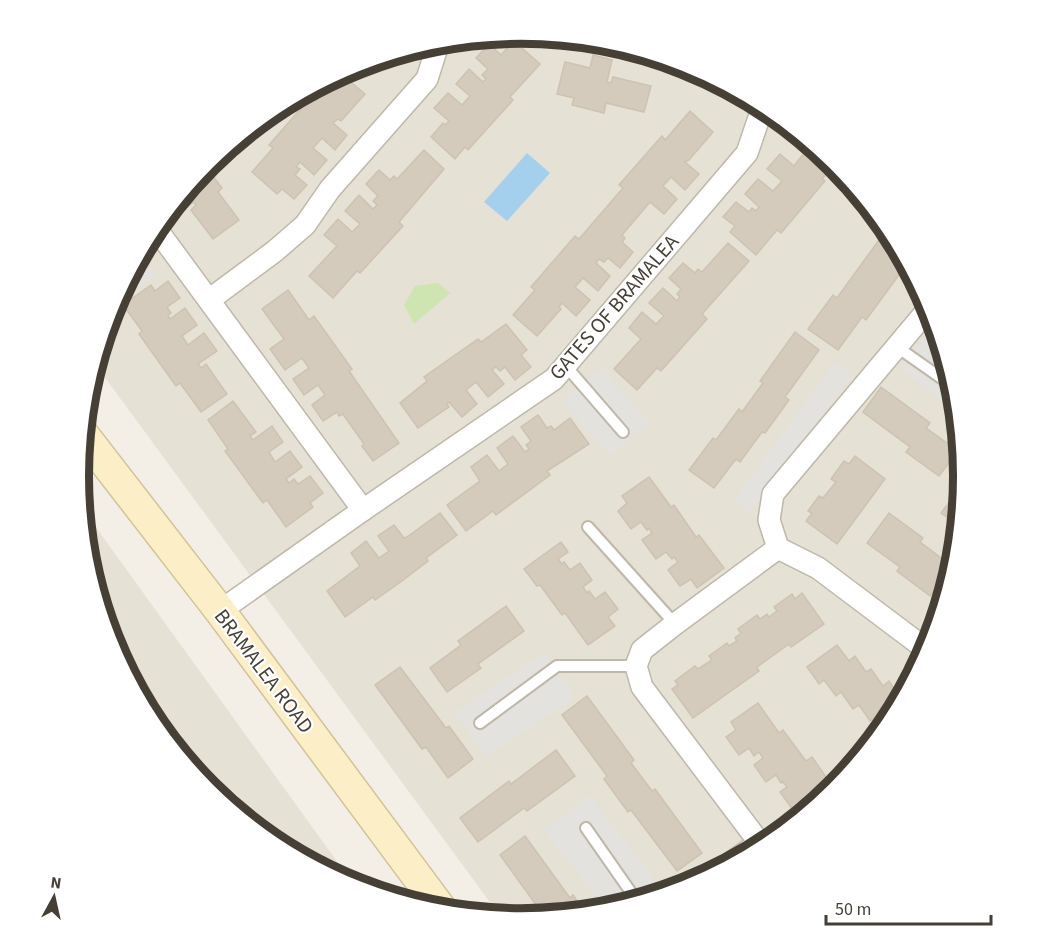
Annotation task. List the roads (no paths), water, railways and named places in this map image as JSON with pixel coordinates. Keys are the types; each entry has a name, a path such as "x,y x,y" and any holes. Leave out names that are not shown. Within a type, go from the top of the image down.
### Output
{"main road":[{"name":"BRAMALEA ROAD","path":"90,445 219,611 433,898"}],"street":[{"path":"209,300 275,251 305,225 330,189 427,79 435,52"},
{"name":"GATES OF BRAMALEA","path":"219,611 554,379 747,153 760,115"},
{"path":"162,236 363,510"},
{"path":"919,644 818,568 778,548 769,520 773,494 923,317"},
{"path":"756,838 642,687 636,666 642,650 778,548"}],"lane":[{"path":"897,347 942,378"},
{"path":"565,365 623,432"},
{"path":"588,527 675,624"},
{"path":"480,723 557,666 636,666"},
{"path":"586,828 632,893"}],"water":[{"path":"527,153 550,173 507,221 484,202"}]}
